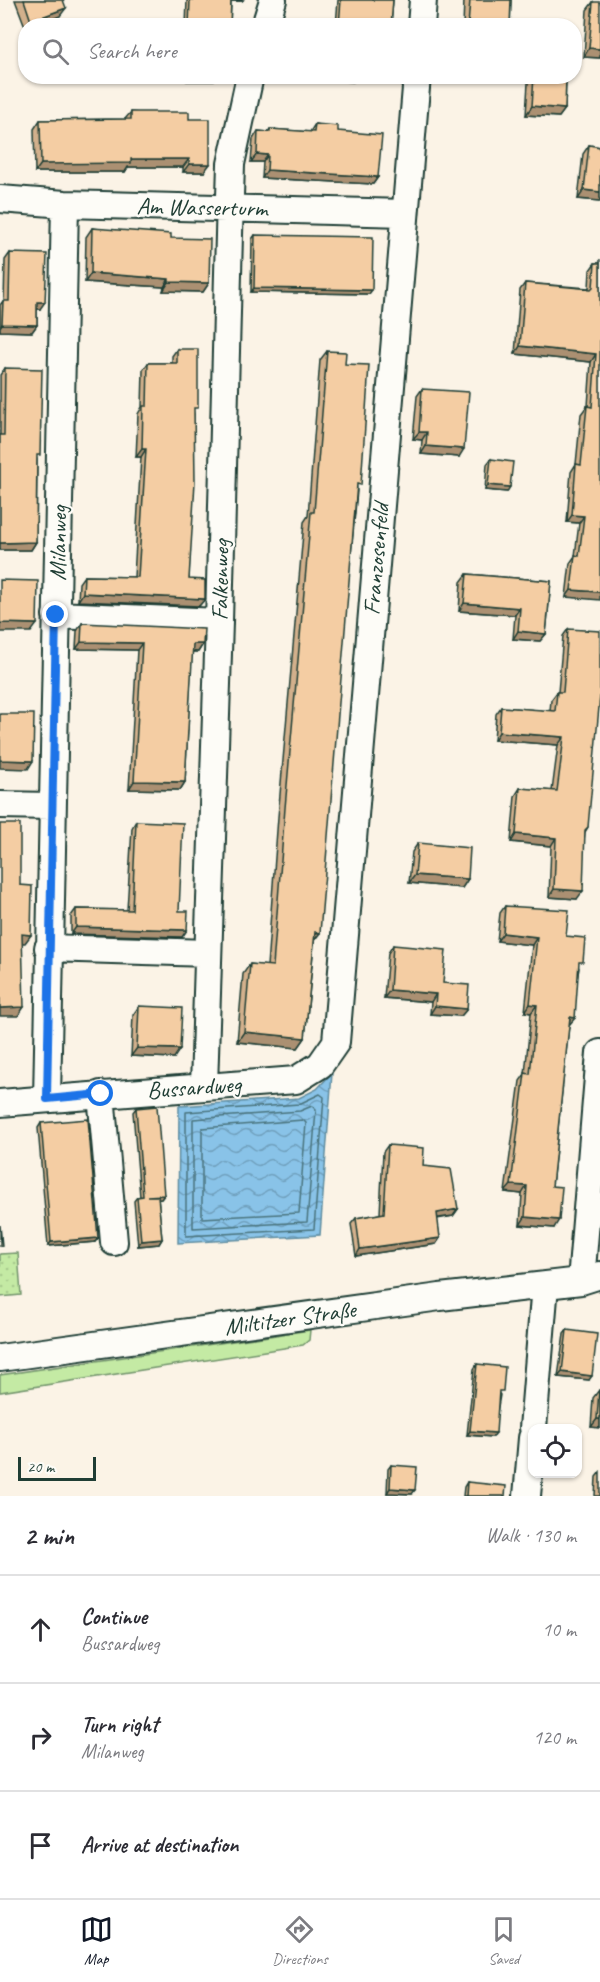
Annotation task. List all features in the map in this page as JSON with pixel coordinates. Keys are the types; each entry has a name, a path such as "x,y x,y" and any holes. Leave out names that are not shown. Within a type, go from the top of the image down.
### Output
{"street":[{"path":"267,18 273,0"},
{"path":"422,18 423,0"},
{"name":"Falkenweg","path":"204,1086 219,622 229,207 231,164 248,84"},
{"name":"Franzosenfeld","path":"336,1042 416,84"},
{"name":"Am Wasserturm","path":"0,199 65,204 405,213"},
{"name":"Milanweg","path":"47,1099 48,948 65,204"},
{"path":"56,615 219,622"},
{"path":"0,805 51,806"},
{"path":"48,948 208,952"},
{"name":"Bussardweg","path":"0,1103 296,1080 320,1065 336,1042"},
{"path":"594,1280 600,1053"},
{"path":"101,1094 114,1242"},
{"name":"Miltitzer Straße","path":"0,1358 594,1280"},
{"path":"533,1424 544,1285"},
{"path":"527,1496 529,1478"}],"green space":[{"path":"18,1253 21,1295 0,1297 0,1254"},
{"path":"310,1330 309,1340 303,1345 0,1392 0,1375"}],"water":[{"path":"332,1073 320,1235 178,1243 179,1106 299,1098 317,1089"}],"building":[{"path":"24,0 63,0 66,8 39,18 30,18"},
{"path":"190,0 231,0 230,18 189,18"},
{"path":"341,0 393,0 392,18 340,18"},
{"path":"470,0 511,0 510,18 469,18"},
{"path":"593,2 600,2 600,49 589,48"},
{"path":"533,84 566,84 565,109 532,106"},
{"path":"131,112 189,112 189,119 210,119 210,164 189,164 189,159 131,159 131,163 41,164 40,120 131,119"},
{"path":"315,124 338,126 338,131 382,135 378,177 267,170 268,155 257,154 258,131 270,132 270,129 314,132"},
{"path":"589,145 600,147 600,192 584,190"},
{"path":"92,228 171,234 171,238 210,239 209,283 169,282 169,279 91,273"},
{"path":"255,235 373,237 372,290 254,288"},
{"path":"10,253 47,254 45,302 37,302 37,325 2,324 3,301 9,301"},
{"path":"595,263 600,263 600,592 571,590 575,555 579,556 584,516 572,515 576,464 581,465 587,406 592,407 596,354 520,346 525,283 591,289"},
{"path":"177,349 198,349 198,408 194,408 195,482 189,579 205,580 205,599 83,593 84,576 138,577 146,449 142,449 143,406 147,406 148,363 177,363"},
{"path":"327,351 346,352 345,364 369,365 361,485 357,484 320,933 315,932 305,1038 244,1032 250,964 273,966 285,808"},
{"path":"5,368 42,369 40,455 37,455 36,542 0,543 0,435 4,435"},
{"path":"422,389 469,392 464,449 426,446 427,432 419,432"},
{"path":"491,459 513,462 510,487 488,485"},
{"path":"467,574 551,581 546,634 518,631 520,608 464,603"},
{"path":"0,580 38,581 37,624 0,623"},
{"path":"82,623 204,629 203,644 193,644 185,782 134,781 142,643 81,642"},
{"path":"568,629 600,631 600,696 588,827 585,830 583,891 554,889 556,838 516,834 520,788 557,791 564,737 499,732 501,707 555,711 557,692 563,692"},
{"path":"0,714 34,714 33,761 0,760"},
{"path":"136,821 183,823 179,911 188,911 187,930 76,927 76,909 132,910"},
{"path":"0,824 20,824 20,885 32,886 31,935 22,934 24,1007 0,1008"},
{"path":"418,843 470,848 468,879 415,875"},
{"path":"505,906 569,910 566,936 585,938 583,962 579,962 575,1018 570,1017 552,1186 562,1187 559,1220 525,1217 527,1186 511,1185 525,1073 530,1074 537,1005 530,1004 537,937 503,933"},
{"path":"393,945 446,950 443,983 469,985 467,1009 435,1006 436,994 390,990"},
{"path":"139,1006 182,1008 180,1049 137,1048"},
{"path":"157,1106 164,1195 147,1196 158,1196 162,1239 141,1241 137,1197 143,1196 136,1108"},
{"path":"88,1119 98,1238 51,1242 41,1123"},
{"path":"388,1145 424,1148 423,1166 451,1169 458,1209 437,1213 440,1238 360,1249 356,1218 384,1213"},
{"path":"567,1330 597,1334 592,1376 562,1372"},
{"path":"477,1364 505,1367 503,1391 499,1391 496,1433 470,1431"},
{"path":"599,1390 600,1419 597,1419"},
{"path":"391,1465 417,1467 415,1490 390,1488"},
{"path":"467,1482 506,1486 505,1496 466,1496"}],"route":[{"path":"56,615 48,948 47,1099 101,1094"}]}
